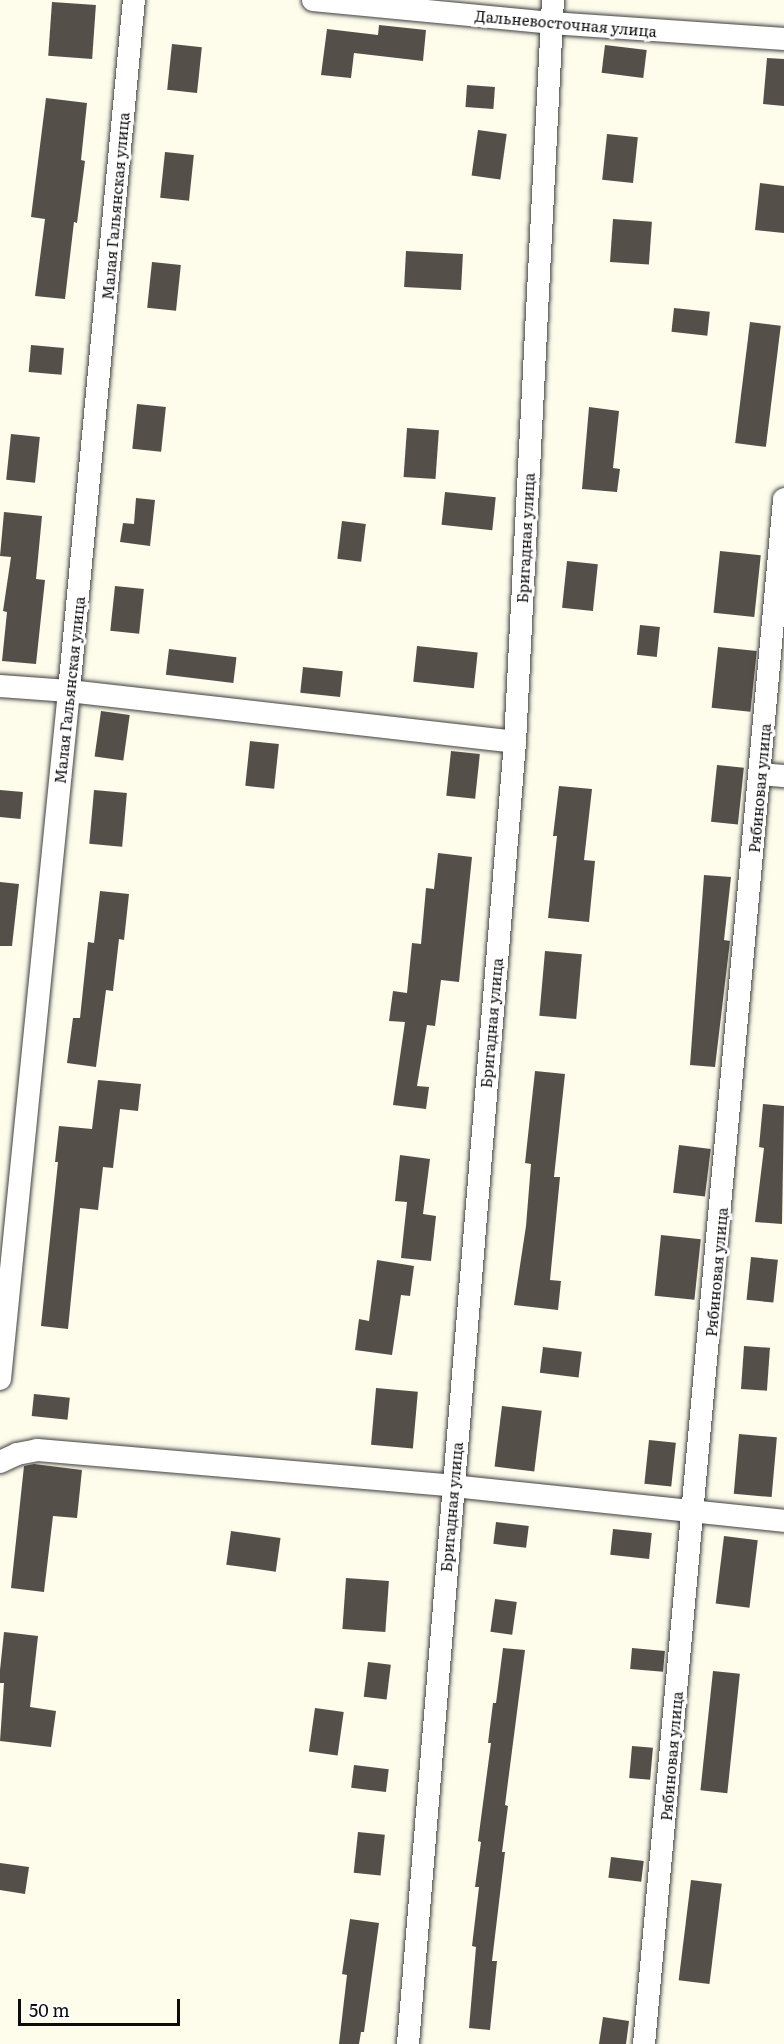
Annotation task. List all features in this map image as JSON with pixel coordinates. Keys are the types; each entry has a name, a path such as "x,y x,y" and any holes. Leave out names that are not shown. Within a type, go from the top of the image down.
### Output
{"street":[{"name":"Малая Гальянская улица","path":"0,1379 69,691 134,0"},
{"name":"Дальневосточная улица","path":"313,0 551,23 784,39"},
{"name":"Бригадная улица","path":"408,2044 515,742 553,0"},
{"name":"Рябиновая улица","path":"644,2044 694,1513 784,499"},
{"path":"0,686 69,691 515,742"},
{"path":"760,774 784,776"},
{"path":"0,1462 17,1454 37,1450 453,1486 784,1521"}],"building":[{"path":"52,2 96,5 92,59 48,56"},
{"path":"379,25 426,30 423,61 354,53 351,78 321,75 327,29 378,35"},
{"path":"172,44 202,47 197,93 167,90"},
{"path":"605,45 647,50 643,78 602,73"},
{"path":"767,58 784,59 784,106 763,104"},
{"path":"467,85 495,87 493,109 465,107"},
{"path":"46,98 87,103 81,160 85,161 77,223 74,222 65,299 35,296 45,219 31,217"},
{"path":"478,130 507,134 500,180 472,176"},
{"path":"607,134 638,137 633,183 602,180"},
{"path":"165,152 194,155 189,201 160,198"},
{"path":"760,183 784,186 784,233 755,230"},
{"path":"613,219 652,222 649,265 610,262"},
{"path":"406,251 463,254 461,290 404,287"},
{"path":"152,262 181,265 176,311 147,308"},
{"path":"674,308 710,312 707,336 671,332"},
{"path":"750,322 781,326 766,447 735,443"},
{"path":"31,345 64,348 62,375 29,372"},
{"path":"137,404 166,407 161,452 132,449"},
{"path":"589,407 619,411 613,468 620,469 617,492 582,489"},
{"path":"407,428 439,430 436,479 404,477"},
{"path":"11,434 40,437 35,483 6,480"},
{"path":"445,492 496,497 492,530 442,525"},
{"path":"136,498 155,500 150,546 120,542 123,523 134,524"},
{"path":"4,512 42,516 36,579 45,580 36,664 2,661 7,612 3,611 11,557 0,556"},
{"path":"342,521 366,524 361,562 337,559"},
{"path":"720,551 761,555 754,617 714,613"},
{"path":"567,561 598,564 593,611 562,608"},
{"path":"115,586 144,589 139,634 110,631"},
{"path":"640,625 660,627 657,657 637,655"},
{"path":"417,646 478,652 474,688 413,682"},
{"path":"718,647 757,651 750,712 712,708"},
{"path":"169,649 236,657 233,683 166,675"},
{"path":"303,667 343,671 340,697 300,693"},
{"path":"101,711 130,715 123,761 95,757"},
{"path":"250,741 279,744 274,789 245,786"},
{"path":"451,751 480,754 475,799 446,796"},
{"path":"717,765 744,768 738,825 711,822"},
{"path":"559,786 592,789 584,860 595,861 589,922 548,918 557,836 553,836"},
{"path":"0,790 23,792 21,819 0,817"},
{"path":"94,790 127,793 122,847 89,844"},
{"path":"438,853 472,857 459,982 441,980 435,1026 427,1025 417,1086 429,1087 426,1109 393,1105 405,1022 389,1021 393,991 407,993 412,943 421,944 426,888 434,889"},
{"path":"704,875 731,877 724,940 730,941 715,1067 690,1065"},
{"path":"0,882 19,884 12,946 0,946"},
{"path":"100,891 129,894 124,940 119,939 113,991 106,990 96,1067 67,1063 73,1018 80,1018 88,942 94,943"},
{"path":"545,951 582,954 576,1019 539,1016"},
{"path":"535,1071 565,1074 554,1177 560,1177 550,1280 561,1281 558,1310 514,1305 526,1226 531,1164 525,1163"},
{"path":"98,1080 141,1084 138,1111 120,1109 113,1168 103,1167 98,1210 80,1208 68,1329 41,1326 58,1162 55,1162 59,1126 92,1129"},
{"path":"763,1104 784,1106 782,1224 755,1222 764,1148 759,1147"},
{"path":"679,1145 711,1149 705,1197 673,1193"},
{"path":"400,1155 430,1159 423,1214 436,1216 431,1261 401,1258 407,1202 395,1201"},
{"path":"661,1235 701,1239 694,1300 655,1296"},
{"path":"751,1257 778,1260 773,1303 747,1300"},
{"path":"377,1260 414,1266 410,1296 401,1295 392,1355 355,1350 359,1319 369,1321"},
{"path":"744,1346 770,1348 767,1391 741,1389"},
{"path":"543,1347 582,1352 579,1378 540,1373"},
{"path":"376,1388 418,1392 413,1448 371,1445"},
{"path":"34,1394 70,1398 68,1420 32,1416"},
{"path":"502,1406 542,1411 534,1471 495,1467"},
{"path":"739,1434 777,1437 772,1497 734,1494"},
{"path":"649,1440 676,1443 671,1487 644,1484"},
{"path":"34,1464 82,1470 77,1518 53,1516 44,1592 11,1588 24,1466"},
{"path":"496,1522 529,1526 526,1548 493,1544"},
{"path":"613,1529 652,1533 649,1559 610,1555"},
{"path":"231,1531 281,1538 276,1572 226,1565"},
{"path":"724,1536 758,1540 749,1608 716,1603"},
{"path":"346,1578 389,1581 385,1632 342,1629"},
{"path":"495,1599 517,1602 512,1635 490,1632"},
{"path":"4,1632 38,1636 30,1707 56,1711 51,1747 0,1741 4,1683 0,1683 0,1670"},
{"path":"503,1648 525,1650 505,1805 508,1806 502,1852 505,1852 492,1961 497,1961 490,2030 469,2028 476,1947 472,1946 479,1887 475,1887 481,1842 478,1841 491,1743 488,1743 493,1703 496,1703"},
{"path":"632,1648 665,1651 663,1672 630,1669"},
{"path":"368,1662 391,1665 387,1700 364,1697"},
{"path":"713,1671 740,1674 727,1793 700,1790"},
{"path":"315,1708 344,1712 338,1756 309,1752"},
{"path":"632,1746 653,1748 650,1780 629,1778"},
{"path":"354,1765 389,1769 386,1792 351,1788"},
{"path":"358,1832 385,1835 381,1876 354,1873"},
{"path":"611,1857 644,1861 641,1882 608,1878"},
{"path":"0,1863 29,1867 25,1894 0,1890"},
{"path":"691,1880 722,1884 709,1984 679,1980"},
{"path":"350,1919 379,1923 364,2032 361,2032 359,2044 339,2044 347,1975 342,1974"},
{"path":"603,2017 629,2021 626,2044 599,2044"}]}
